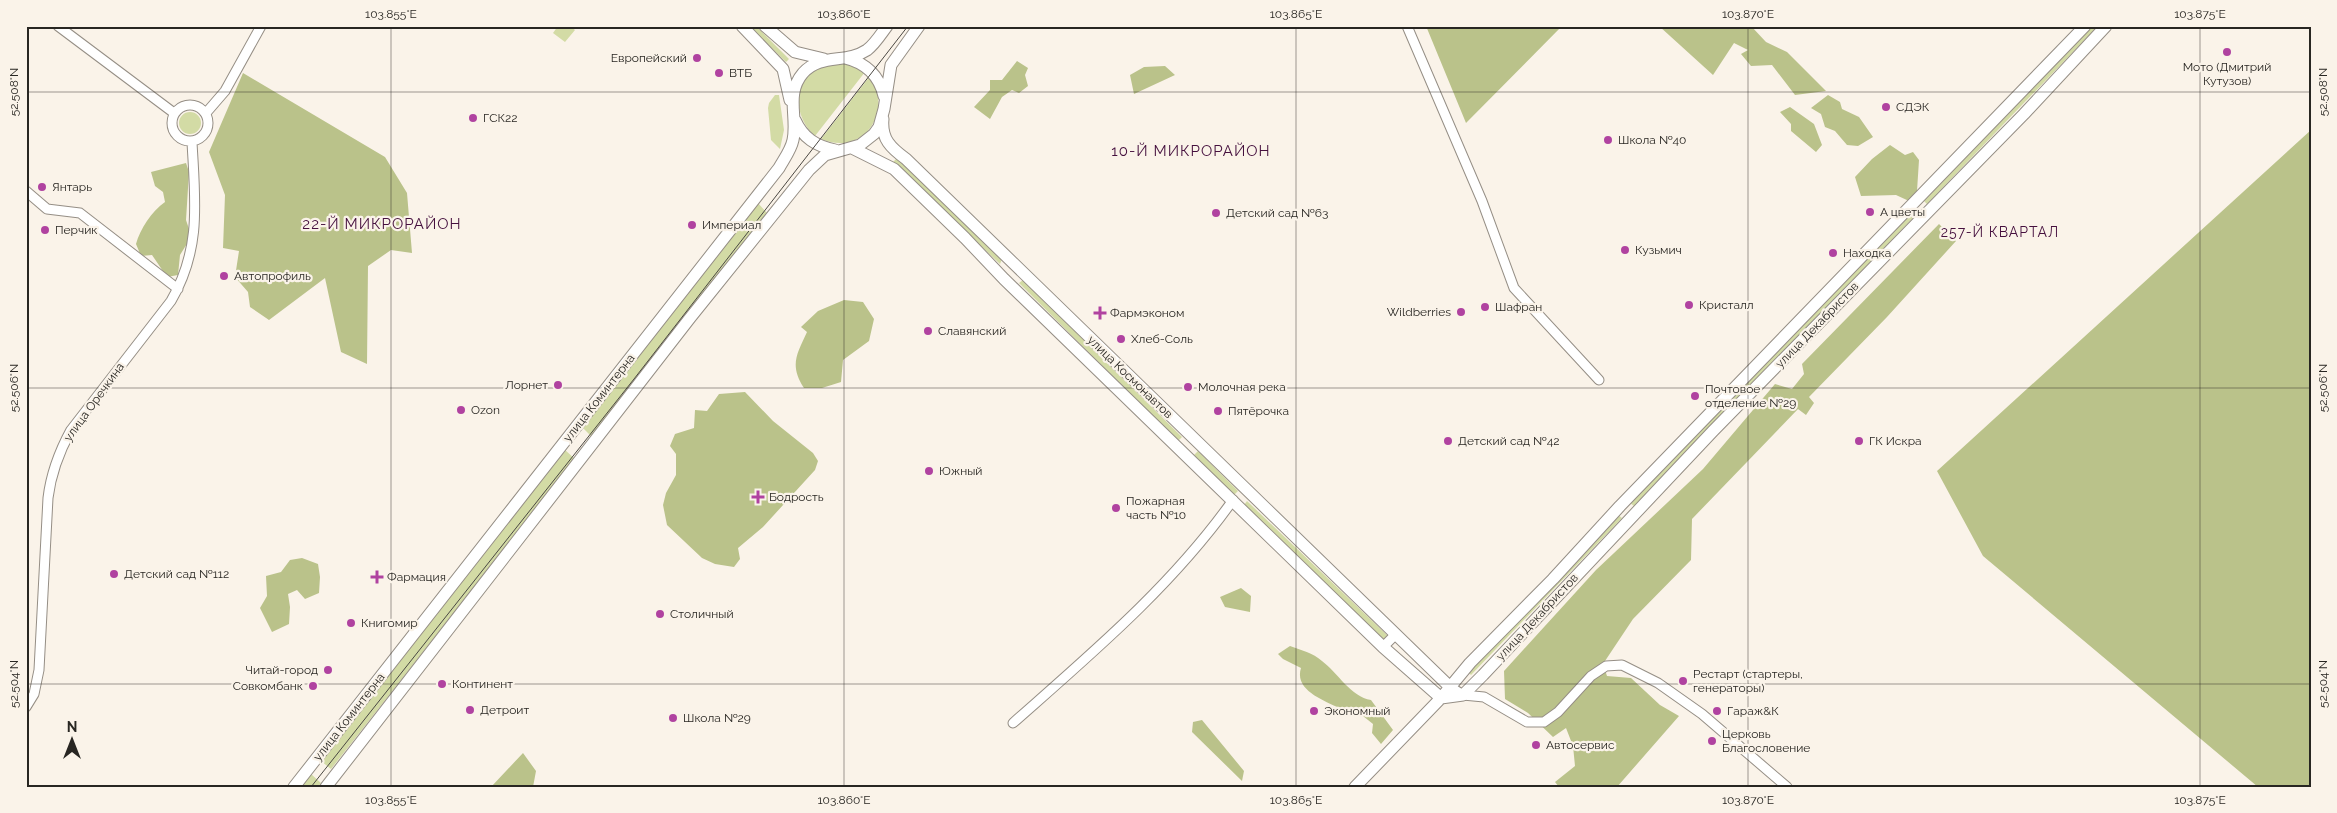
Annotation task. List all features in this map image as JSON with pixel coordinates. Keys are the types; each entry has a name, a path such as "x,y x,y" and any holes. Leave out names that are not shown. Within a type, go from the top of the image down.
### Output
{"street":[{"path":"58,26 174,113"},
{"path":"206,113 196,106 182,106 174,113 171,123 175,134 184,141 200,140 207,131 206,113 225,91 261,26"},
{"path":"742,26 783,69 794,119 806,137 820,147 835,150"},
{"path":"765,26 796,52 826,59"},
{"name":"улица Коминтерна","path":"294,787 779,168 793,139 793,91 802,74 809,67 826,59 846,58 870,47 887,26"},
{"name":"улица Коминтерна","path":"326,787 759,230 818,160 835,150 852,148 874,134 879,127 884,109 891,65 919,26"},
{"path":"1407,26 1482,201 1514,288 1598,380"},
{"name":"улица Декабристов","path":"1355,787 1620,506 2085,26"},
{"name":"улица Декабристов","path":"1463,695 1713,431 1924,213 2024,114 2106,26"},
{"name":"улица Космонавтов","path":"846,58 864,65 878,80 884,99 882,128 890,147 906,159 1449,686"},
{"name":"улица Оречкина","path":"26,707 34,694 39,670 48,498 51,475 61,448 71,430 178,290 191,256 194,239 192,142"},
{"name":"улица Космонавтов","path":"852,148 894,169 1004,279 1383,647 1440,698"},
{"path":"26,191 47,209 80,213 178,290"},
{"path":"1914,203 1924,213"},
{"path":"1004,279 1017,267"},
{"path":"1013,723 1095,650 1167,581 1233,500"},
{"path":"1620,506 1632,518"},
{"path":"1383,647 1395,635"},
{"path":"1440,698 1463,695 1484,697 1528,722 1544,722 1558,712 1591,676 1606,666 1622,665 1658,683 1702,714 1787,787"},
{"path":"1449,686 1463,695"}],"green space":[{"path":"558,26 570,26 575,30 565,42 553,33"},
{"path":"749,26 756,26 789,59 786,62"},
{"path":"1426,26 1562,26 1466,123"},
{"path":"1659,26 1751,26 1766,42 1787,52 1826,91 1795,95 1772,65 1751,66 1741,54 1748,50 1734,43 1713,75"},
{"path":"2093,26 2098,26 1927,204 1924,201"},
{"path":"1017,61 1028,68 1025,75 1028,86 1019,93 1012,90 1002,97 990,119 974,107 990,90 990,80 1002,80"},
{"path":"839,62 851,65 865,72 815,136 808,128 799,110 800,90 810,73 822,66"},
{"path":"1165,66 1175,75 1134,94 1130,75 1144,67"},
{"path":"243,73 385,157 407,193 412,253 391,250 368,266 367,364 341,352 325,278 269,320 250,307 248,292 235,277 239,251 223,248 225,195 209,152"},
{"path":"870,76 877,90 878,104 876,116 870,128 850,142 836,143 821,139"},
{"path":"775,95 779,95 784,130 780,149 771,140 768,108"},
{"path":"1828,95 1840,102 1842,109 1859,117 1873,137 1858,146 1847,145 1835,131 1825,127 1821,114 1811,108"},
{"path":"1790,107 1814,124 1822,145 1816,152 1791,131 1791,124 1780,112"},
{"path":"190,112 198,115 201,123 198,131 190,134 182,131 179,123 182,115"},
{"path":"2311,130 2311,787 2258,787 1983,556 1937,471"},
{"path":"1890,145 1905,155 1913,152 1919,160 1917,191 1909,201 1896,195 1861,196 1855,177 1872,159"},
{"path":"897,158 1002,259 1000,264 893,162"},
{"path":"186,163 189,172 186,220 189,229 188,242 180,255 178,275 167,277 152,255 141,256 136,244 140,232 147,221 165,202 163,192 155,186 151,172"},
{"path":"758,203 767,213 592,437 582,427"},
{"path":"1911,213 1914,217 1634,506 1630,503"},
{"path":"1939,224 1956,241 1887,317 1809,397 1814,403 1806,415 1798,409 1692,519 1691,560 1633,619 1603,664 1607,676 1631,678 1660,705 1679,716 1617,787 1559,787 1555,782 1575,766 1573,746 1566,728 1553,737 1528,713 1505,699 1504,671 1596,570 1703,469 1775,384 1792,389 1804,374 1802,364"},
{"path":"1023,280 1182,437 1178,441 1019,283"},
{"path":"844,300 863,302 874,319 869,341 843,360 841,382 822,388 804,388 799,380 796,366 798,353 807,332 801,327 818,311"},
{"path":"745,392 773,421 813,453 818,461 815,470 763,527 738,548 740,559 734,567 715,564 702,558 667,525 663,505 666,493 676,475 676,454 670,446 675,434 694,428 695,410 707,411 719,394"},
{"path":"564,449 575,459 331,769 321,761"},
{"path":"1198,451 1238,491 1234,495 1194,455"},
{"path":"1247,501 1388,636 1382,641 1244,505"},
{"path":"1618,515 1622,518 1471,675 1467,671"},
{"path":"302,558 318,564 320,577 319,593 305,599 297,590 288,594 290,607 289,624 272,632 260,608 267,596 266,576 281,572 290,560"},
{"path":"1241,588 1251,596 1250,612 1225,607 1220,597"},
{"path":"1290,646 1318,658 1351,690 1371,700 1393,730 1381,744 1372,733 1373,724 1363,716 1339,716 1339,708 1318,698 1306,688 1300,676 1301,668 1283,659 1278,654"},
{"path":"1202,720 1244,771 1242,781 1192,732 1193,722"},
{"path":"523,753 536,771 533,787 491,787"},
{"path":"311,774 321,783 318,787 301,787"}],"tram line":[{"path":"311,787 634,379 908,26"}],"place":[{"name":"Мото (Дмитрий Кутузов)","path":"2227,52"},
{"name":"Европейский","path":"697,58"},
{"name":"ВТБ","path":"719,73"},
{"name":"СДЭК","path":"1886,107"},
{"name":"ГСК22","path":"473,118"},
{"name":"Школа №40","path":"1608,140"},
{"name":"Янтарь","path":"42,187"},
{"name":"А цветы","path":"1870,212"},
{"name":"Детский сад №63","path":"1216,213"},
{"name":"Империал","path":"692,225"},
{"name":"Перчик","path":"45,230"},
{"name":"Кузьмич","path":"1625,250"},
{"name":"Находка","path":"1833,253"},
{"name":"Автопрофиль","path":"224,276"},
{"name":"Кристалл","path":"1689,305"},
{"name":"Шафран","path":"1485,307"},
{"name":"Wildberries","path":"1461,312"},
{"name":"Фармэконом","path":"1100,313"},
{"name":"Славянский","path":"928,331"},
{"name":"Хлеб-Соль","path":"1121,339"},
{"name":"Лорнет","path":"558,385"},
{"name":"Молочная река","path":"1188,387"},
{"name":"Почтовое отделение №29","path":"1695,396"},
{"name":"Ozon","path":"461,410"},
{"name":"Пятёрочка","path":"1218,411"},
{"name":"Детский сад №42","path":"1448,441"},
{"name":"ГК Искра","path":"1859,441"},
{"name":"Южный","path":"929,471"},
{"name":"Бодрость","path":"758,497"},
{"name":"Пожарная часть №10","path":"1116,508"},
{"name":"Детский сад №112","path":"114,574"},
{"name":"Фармация","path":"377,577"},
{"name":"Столичный","path":"660,614"},
{"name":"Книгомир","path":"351,623"},
{"name":"Читай-город","path":"328,670"},
{"name":"Рестарт (стартеры, генераторы)","path":"1683,681"},
{"name":"Континент","path":"442,684"},
{"name":"Совкомбанк","path":"313,686"},
{"name":"Детроит","path":"470,710"},
{"name":"Экономный","path":"1314,711"},
{"name":"Гараж&К","path":"1717,711"},
{"name":"Школа №29","path":"673,718"},
{"name":"Церковь Благословение","path":"1712,741"},
{"name":"Автосервис","path":"1536,745"}],"district":[{"name":"10-Й МИКРОРАЙОН","path":"1191,151"},
{"name":"22-Й МИКРОРАЙОН","path":"382,224"},
{"name":"257-Й КВАРТАЛ","path":"2000,232"}]}
